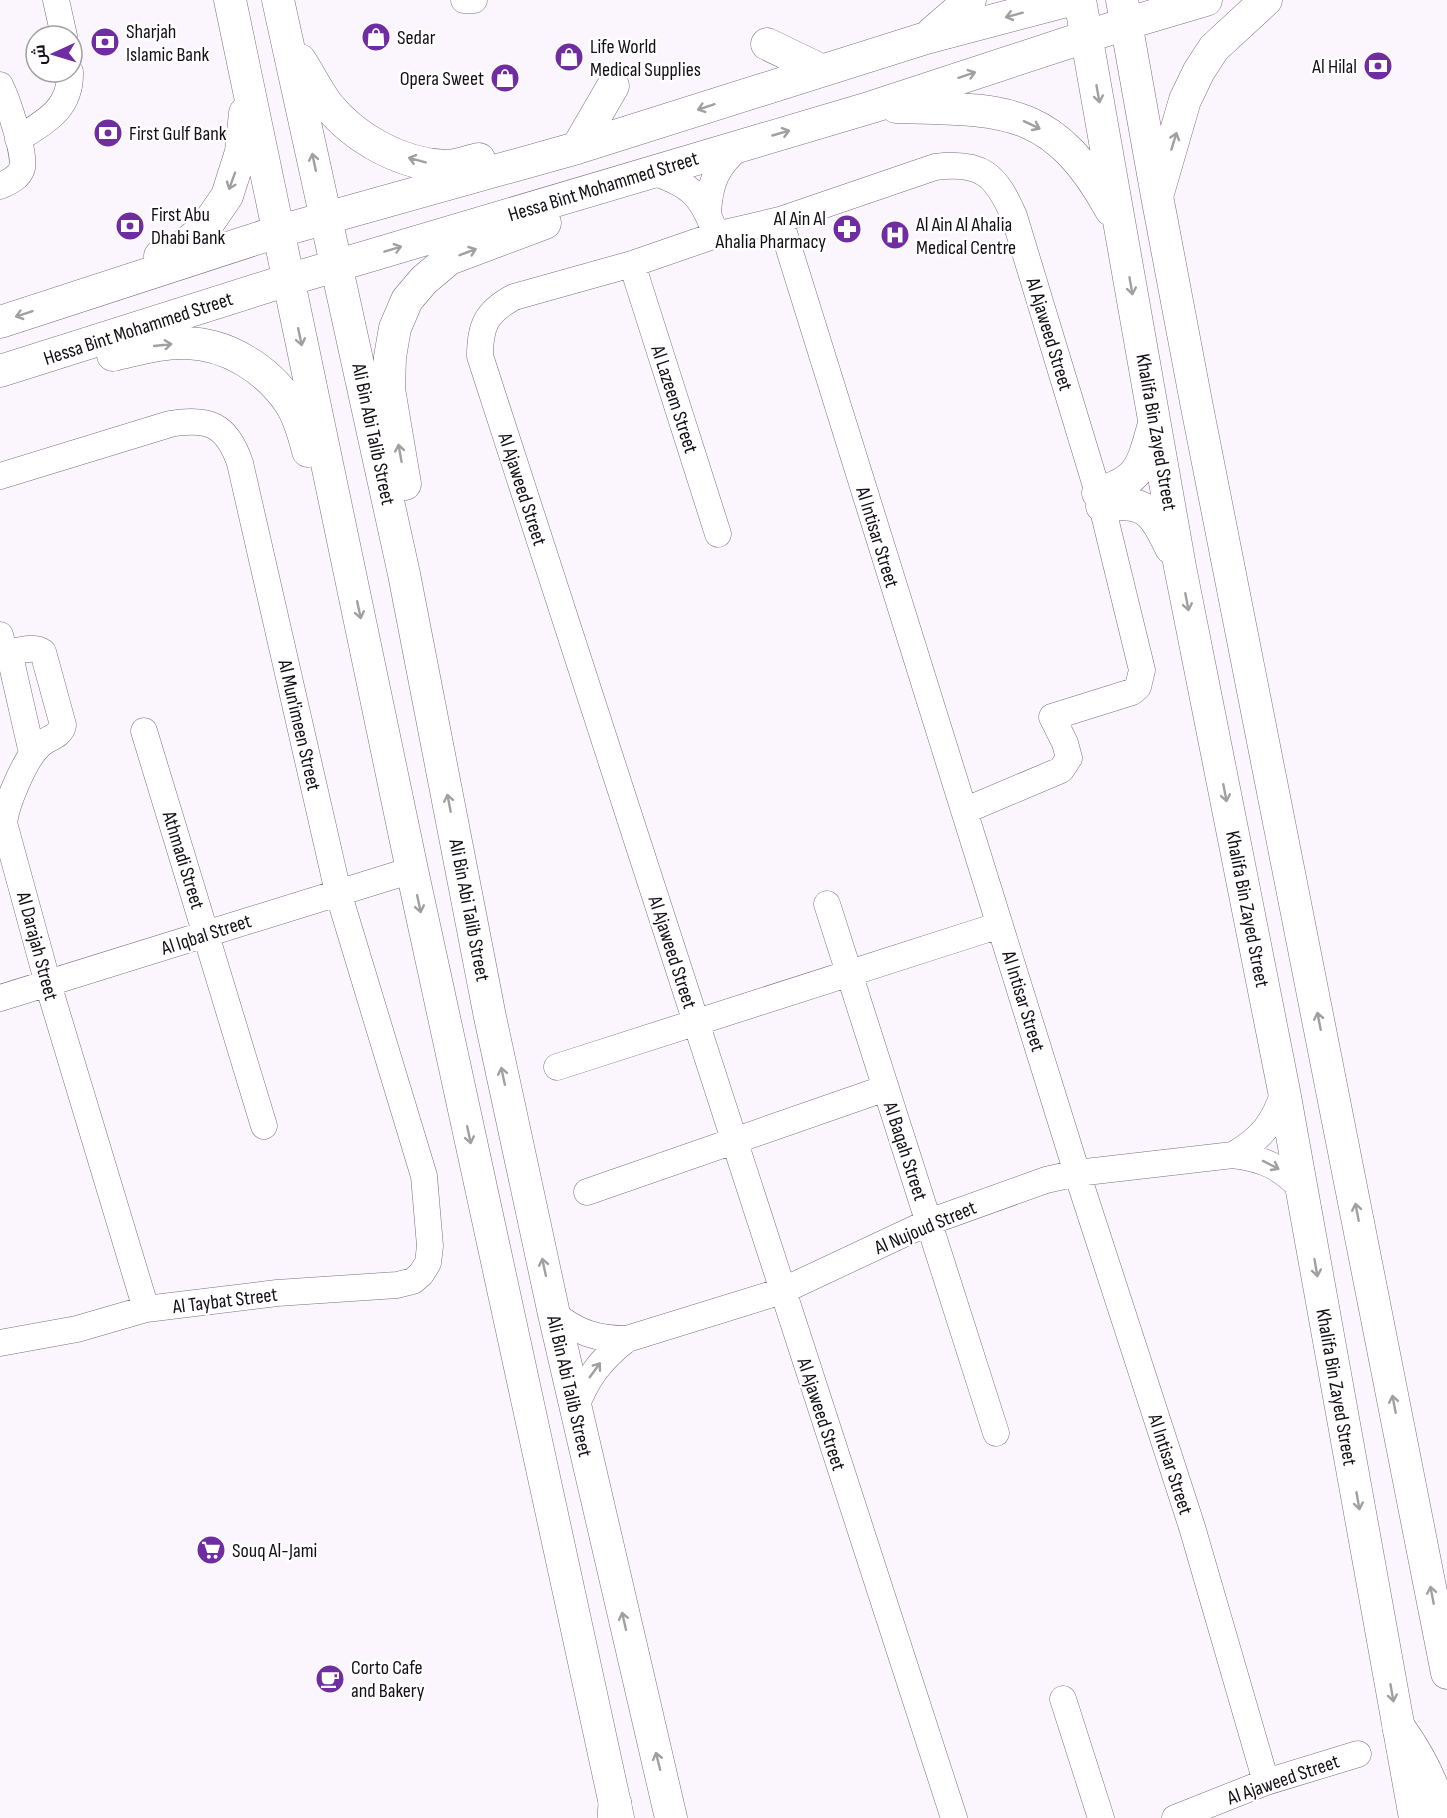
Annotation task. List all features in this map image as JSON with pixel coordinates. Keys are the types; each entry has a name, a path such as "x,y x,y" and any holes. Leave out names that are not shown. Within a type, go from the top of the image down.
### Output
{"highway":[{"path":"1399,1728 1423,1765 1442,1818"}],"main road":[{"path":"60,301 94,278 180,249 205,228 227,196 242,152 246,114 224,0"},
{"path":"230,0 412,870 616,1813"},
{"name":"Ali Bin Abi Talib Street","path":"278,0 404,574 488,1005 554,1314 672,1818"},
{"path":"926,38 970,0"},
{"path":"0,322 280,231 577,148 926,38 1070,0"},
{"name":"Khalifa Bin Zayed Street","path":"1080,0 1180,567 1284,1091 1415,1818"},
{"name":"Hessa Bint Mohammed Street","path":"12,368 337,265 872,107 1088,36 1124,12 1206,0"},
{"path":"1156,196 1185,100 1199,70 1214,48 1266,0"},
{"path":"1124,12 1156,196 1447,1673"},
{"path":"288,40 327,104 370,143 393,153 422,162 449,166 526,147 577,148"},
{"path":"766,44 821,70"},
{"path":"577,148 613,86"},
{"path":"872,107 983,110 1007,114 1048,132 1084,167 1120,227"},
{"path":"404,574 410,511 389,389 390,357 395,328 407,300 424,280 449,259 551,221 604,185"},
{"path":"12,368 55,369 151,346 186,342 219,348 244,359 270,379 291,404 302,429 328,530 351,575"},
{"path":"1100,500 1134,476 1146,452 1155,420"},
{"path":"1100,500 1128,503 1149,511 1157,520 1180,567"}],"street":[{"path":"57,0 62,24"},
{"path":"18,139 44,123 62,104 68,94 69,84"},
{"path":"0,85 22,153 21,170 17,176 0,186"},
{"path":"712,224 709,192 716,174 727,158 741,145"},
{"name":"Al Ajaweed Street","path":"954,1818 480,356 480,338 483,327 500,305 514,297 632,264 712,224 780,220 935,167 956,164 973,166 990,176 1004,192 1014,216 1100,500 1142,661 1142,677 1138,687 1125,695 1052,717 1065,743 1069,758 1061,770 964,811"},
{"path":"651,172 669,177 684,186 698,198 712,224"},
{"name":"Al Intisar Street","path":"780,220 1077,1173 1192,1527 1266,1782"},
{"name":"Al Lazeem Street","path":"632,264 718,534"},
{"name":"Al Mun'imeen Street","path":"0,476 170,424 198,421 211,425 224,433 234,445 338,892 424,1176 430,1246"},
{"path":"4,644 32,753"},
{"name":"Al Darajah Street","path":"4,644 39,649 43,652 61,719 62,730 32,753 9,801 4,823 48,984 146,1309"},
{"name":"Athmadi Street","path":"144,731 264,1126"},
{"name":"Al Iqbal Street","path":"0,998 412,870"},
{"name":"Al Baqah Street","path":"827,904 996,1433"},
{"path":"557,1067 1000,925"},
{"path":"587,1192 886,1088"},
{"name":"Al Nujoud Street","path":"1233,1155 1251,1144 1267,1129 1278,1111 1284,1091"},
{"name":"Al Nujoud Street","path":"554,1314 570,1326 588,1335 607,1339 627,1339 782,1291 929,1222 1028,1186 1077,1173 1233,1155 1253,1157 1272,1164 1302,1189"},
{"name":"Al Taybat Street","path":"0,1343 77,1329 146,1309 277,1293 397,1285 413,1281 421,1274 428,1263 430,1246"},
{"name":"Al Nujoud Street","path":"575,1409 594,1369 609,1352 627,1339"},
{"path":"1063,1698 1101,1818"},
{"name":"Al Ajaweed Street","path":"1175,1818 1266,1782 1358,1754"}],"place":[{"name":"Sedar","path":"376,37"},
{"name":"Sharjah Islamic Bank","path":"105,42"},
{"name":"Life World Medical Supplies","path":"569,57"},
{"name":"Al Hilal","path":"1378,66"},
{"name":"Opera Sweet","path":"505,78"},
{"name":"First Gulf Bank","path":"108,133"},
{"name":"First Abu Dhabi Bank","path":"130,226"},
{"name":"Al Ain Al Ahalia Pharmacy","path":"847,229"},
{"name":"Al Ain Al Ahalia Medical Centre","path":"895,235"},
{"name":"Souq Al-Jami","path":"211,1550"},
{"name":"Corto Cafe and Bakery","path":"330,1679"}]}
